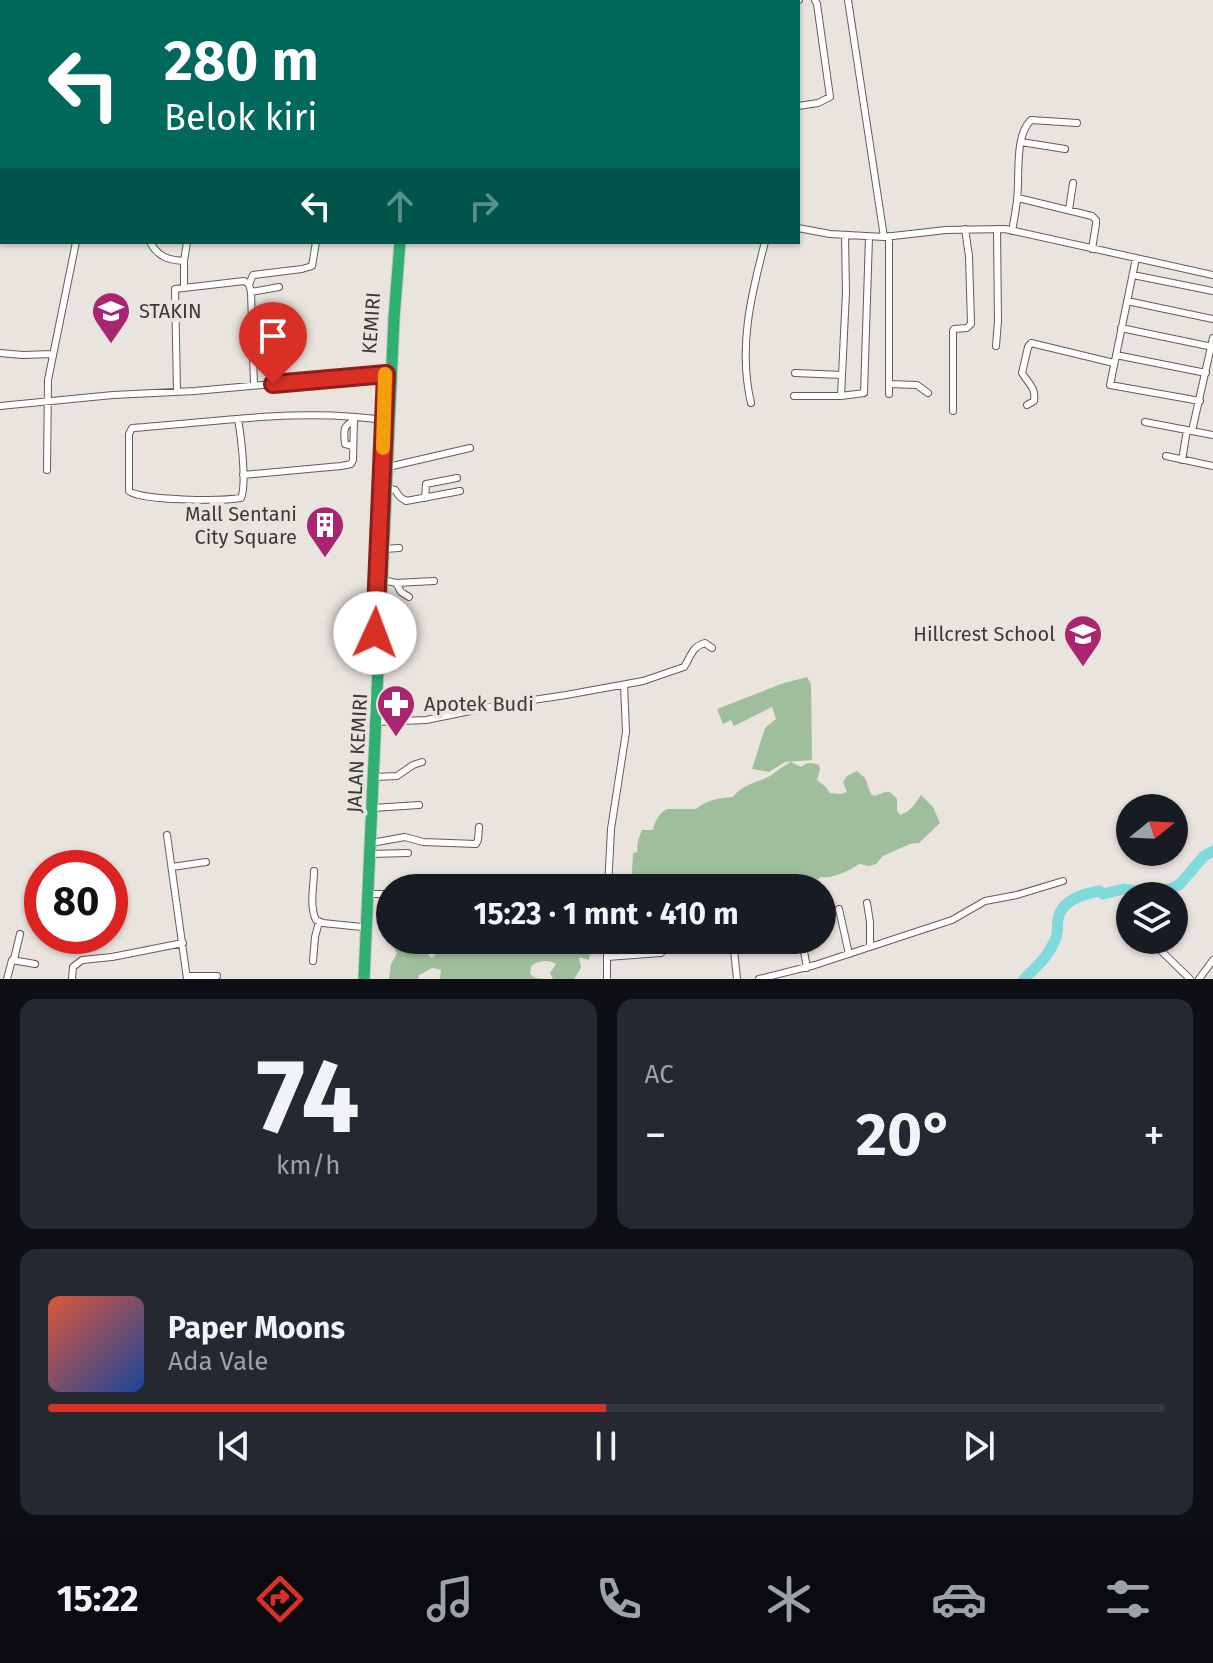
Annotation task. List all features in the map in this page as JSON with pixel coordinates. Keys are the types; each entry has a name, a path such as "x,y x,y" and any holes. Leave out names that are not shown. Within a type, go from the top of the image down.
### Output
{"highway":[{"name":"KEMIRI","path":"369,843 387,420 386,374 398,244"},
{"name":"JALAN KEMIRI","path":"362,979 362,927 373,808 387,420 398,244"},
{"name":"JALAN KEMIRI","path":"362,979 369,894 369,843"}],"street":[{"path":"800,106 818,103 830,97 816,0"},
{"path":"848,0 886,237 889,394"},
{"path":"1012,231 1025,126 1031,120 1077,123"},
{"path":"1021,142 1065,149"},
{"path":"1069,210 1073,183"},
{"path":"1018,198 1094,218 1092,249"},
{"path":"800,228 869,237 997,229 1213,275"},
{"path":"953,411 953,331 971,324 965,229"},
{"path":"996,346 997,229"},
{"path":"841,396 846,292 845,235"},
{"path":"794,396 841,396 865,391 869,237"},
{"path":"47,470 48,380 76,244"},
{"path":"151,244 164,258 184,261"},
{"path":"184,288 187,244"},
{"path":"254,385 250,288 253,275 312,266 316,244"},
{"path":"751,403 746,381 747,317 764,244"},
{"path":"1136,258 1109,383 1200,401"},
{"path":"1133,275 1213,291"},
{"path":"177,392 175,289 244,281 250,288"},
{"path":"250,288 279,287"},
{"path":"1127,301 1213,319"},
{"path":"1121,328 1212,344 1200,401 1182,460"},
{"path":"1027,405 1034,401 1035,394 1022,373 1031,343 1206,373"},
{"path":"0,353 52,354"},
{"path":"795,373 842,375"},
{"path":"0,406 386,374"},
{"path":"889,384 917,385 928,393"},
{"path":"238,419 244,495 239,499 131,494 128,488 129,434 132,428 281,415 387,420"},
{"path":"243,475 351,464 354,419"},
{"path":"1145,422 1213,435"},
{"path":"387,467 470,448"},
{"path":"1166,456 1213,466"},
{"path":"425,498 426,484 457,478"},
{"path":"386,488 395,490 406,501 460,491"},
{"path":"384,549 399,548"},
{"path":"383,580 396,583 434,581"},
{"path":"396,583 401,592 409,597"},
{"path":"374,722 433,719 624,685 682,668 698,645 705,643 712,648"},
{"path":"609,874 611,829 626,732 624,685"},
{"path":"374,777 397,776 422,762"},
{"path":"373,808 419,805"},
{"path":"369,843 405,837 423,842 476,844 479,827"},
{"path":"167,835 187,977 217,976"},
{"path":"369,843 408,853"},
{"path":"172,867 206,862"},
{"path":"314,871 313,914 319,922 362,927"},
{"path":"759,979 807,968 952,920 985,901 1063,881"},
{"path":"369,894 376,894"},
{"path":"867,903 870,947"},
{"path":"839,909 849,954"},
{"path":"313,961 319,922"},
{"path":"7,979 20,934"},
{"path":"72,979 73,967 82,960 183,943"},
{"path":"607,979 607,957 648,954"},
{"path":"734,954 737,979"},
{"path":"804,954 807,968"},
{"path":"1164,954 1190,979"},
{"path":"14,959 35,964"},
{"path":"1199,979 1213,960"}],"green space":[{"path":"807,677 811,684 812,760 785,762 769,772 752,769 765,728 776,719 772,707 734,726 731,720 723,724 717,709"},
{"path":"791,762 801,767 809,763 819,765 817,780 830,793 841,794 847,792 843,782 847,776 857,771 865,778 871,794 888,792 897,799 900,815 910,809 921,795 933,807 940,823 919,843 883,856 876,864 859,864 836,875 632,874 633,853 637,852 642,830 653,830 664,810 696,809 713,800 733,797"},
{"path":"396,954 427,954 432,958 436,954 590,954 589,960 579,957 581,968 574,979 553,979 550,973 556,964 546,961 531,966 530,974 546,979 440,979 441,970 432,968 419,975 418,979 389,979"}],"waterway":[{"path":"1024,979 1050,950 1057,936 1060,912 1068,903 1099,891 1103,894 1124,889 1150,894 1172,888 1213,851"}],"slow traffic":[{"path":"383,448 385,374"}],"place":[{"name":"STAKIN","path":"111,345"},
{"name":"Mall Sentani City Square","path":"325,559"},
{"name":"Hillcrest School","path":"1083,668"},
{"name":"Apotek Budi","path":"396,738"}],"route":[{"path":"273,384 386,374 375,633"}]}
